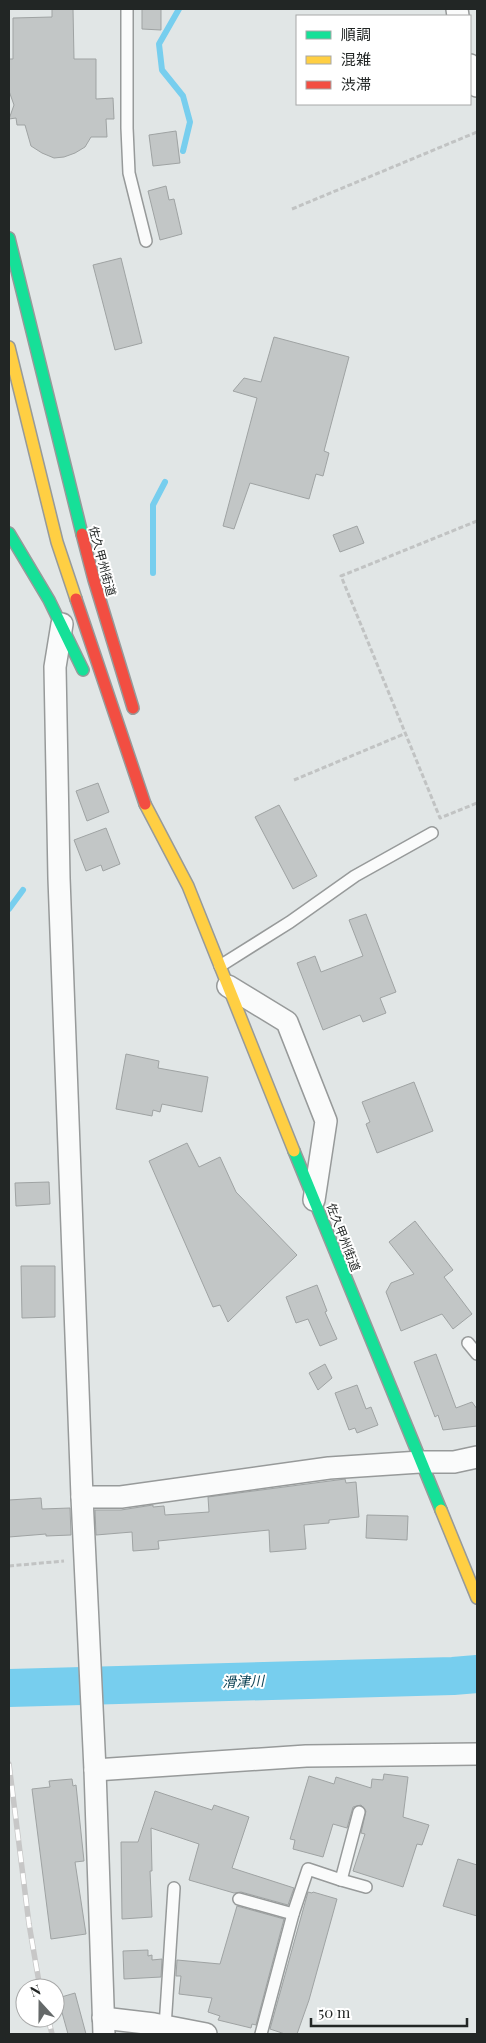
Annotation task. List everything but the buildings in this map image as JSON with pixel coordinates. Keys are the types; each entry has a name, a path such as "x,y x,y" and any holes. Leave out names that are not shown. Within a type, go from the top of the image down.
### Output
{"main road":[{"name":"佐久甲州街道","path":"9,238 94,580 138,722"},
{"name":"佐久甲州街道","path":"9,347 58,542 73,592 146,805 188,886 420,1462 477,1598"},
{"path":"9,520 22,532"},
{"path":"9,534 27,561 62,624 87,678"},
{"path":"52,565 115,652"},
{"path":"100,705 146,805"},
{"name":"佐久甲州街道","path":"173,832 188,886"}],"street":[{"path":"471,68 477,86"},
{"path":"62,624 55,667 56,765 82,1498 95,1763 104,2026 165,2027 206,2034"},
{"path":"228,986 287,1022 326,1121 314,1200"},
{"path":"82,1498 121,1497 329,1468 420,1462 454,1462 477,1457"},
{"path":"95,1763 306,1756 477,1754"}],"lane":[{"path":"128,9 127,128 129,173 146,241"},
{"path":"220,966 290,922 355,876 432,833"},
{"path":"468,1343 477,1354"},
{"path":"341,1880 359,1812"},
{"path":"261,2034 293,1914 308,1869 366,1887"},
{"path":"165,2027 174,1888"},
{"path":"239,1899 293,1914"}],"path":[{"path":"292,209 477,132"},
{"path":"477,521 341,576 404,734 440,818 477,803"},
{"path":"294,780 404,734"},
{"path":"9,1566 86,1562"}],"waterway":[{"path":"179,9 159,44 162,70 183,96 190,122 183,151"},
{"path":"153,573 153,505 165,482"},
{"path":"9,909 23,890"},
{"name":"滑津川","path":"9,1688 477,1674"}],"railway":[{"path":"9,1764 29,1924 38,1978"},
{"path":"50,2028 52,2034"}],"traffic: fast":[{"path":"9,238 82,534"},
{"path":"9,533 49,600 83,670"},
{"path":"294,1151 441,1510"}],"traffic: slow":[{"path":"9,347 57,542 76,599"},
{"path":"145,804 188,886 294,1151"},
{"path":"441,1510 477,1598"}],"traffic: jam":[{"path":"82,534 133,708"},
{"path":"76,599 145,804"}]}
